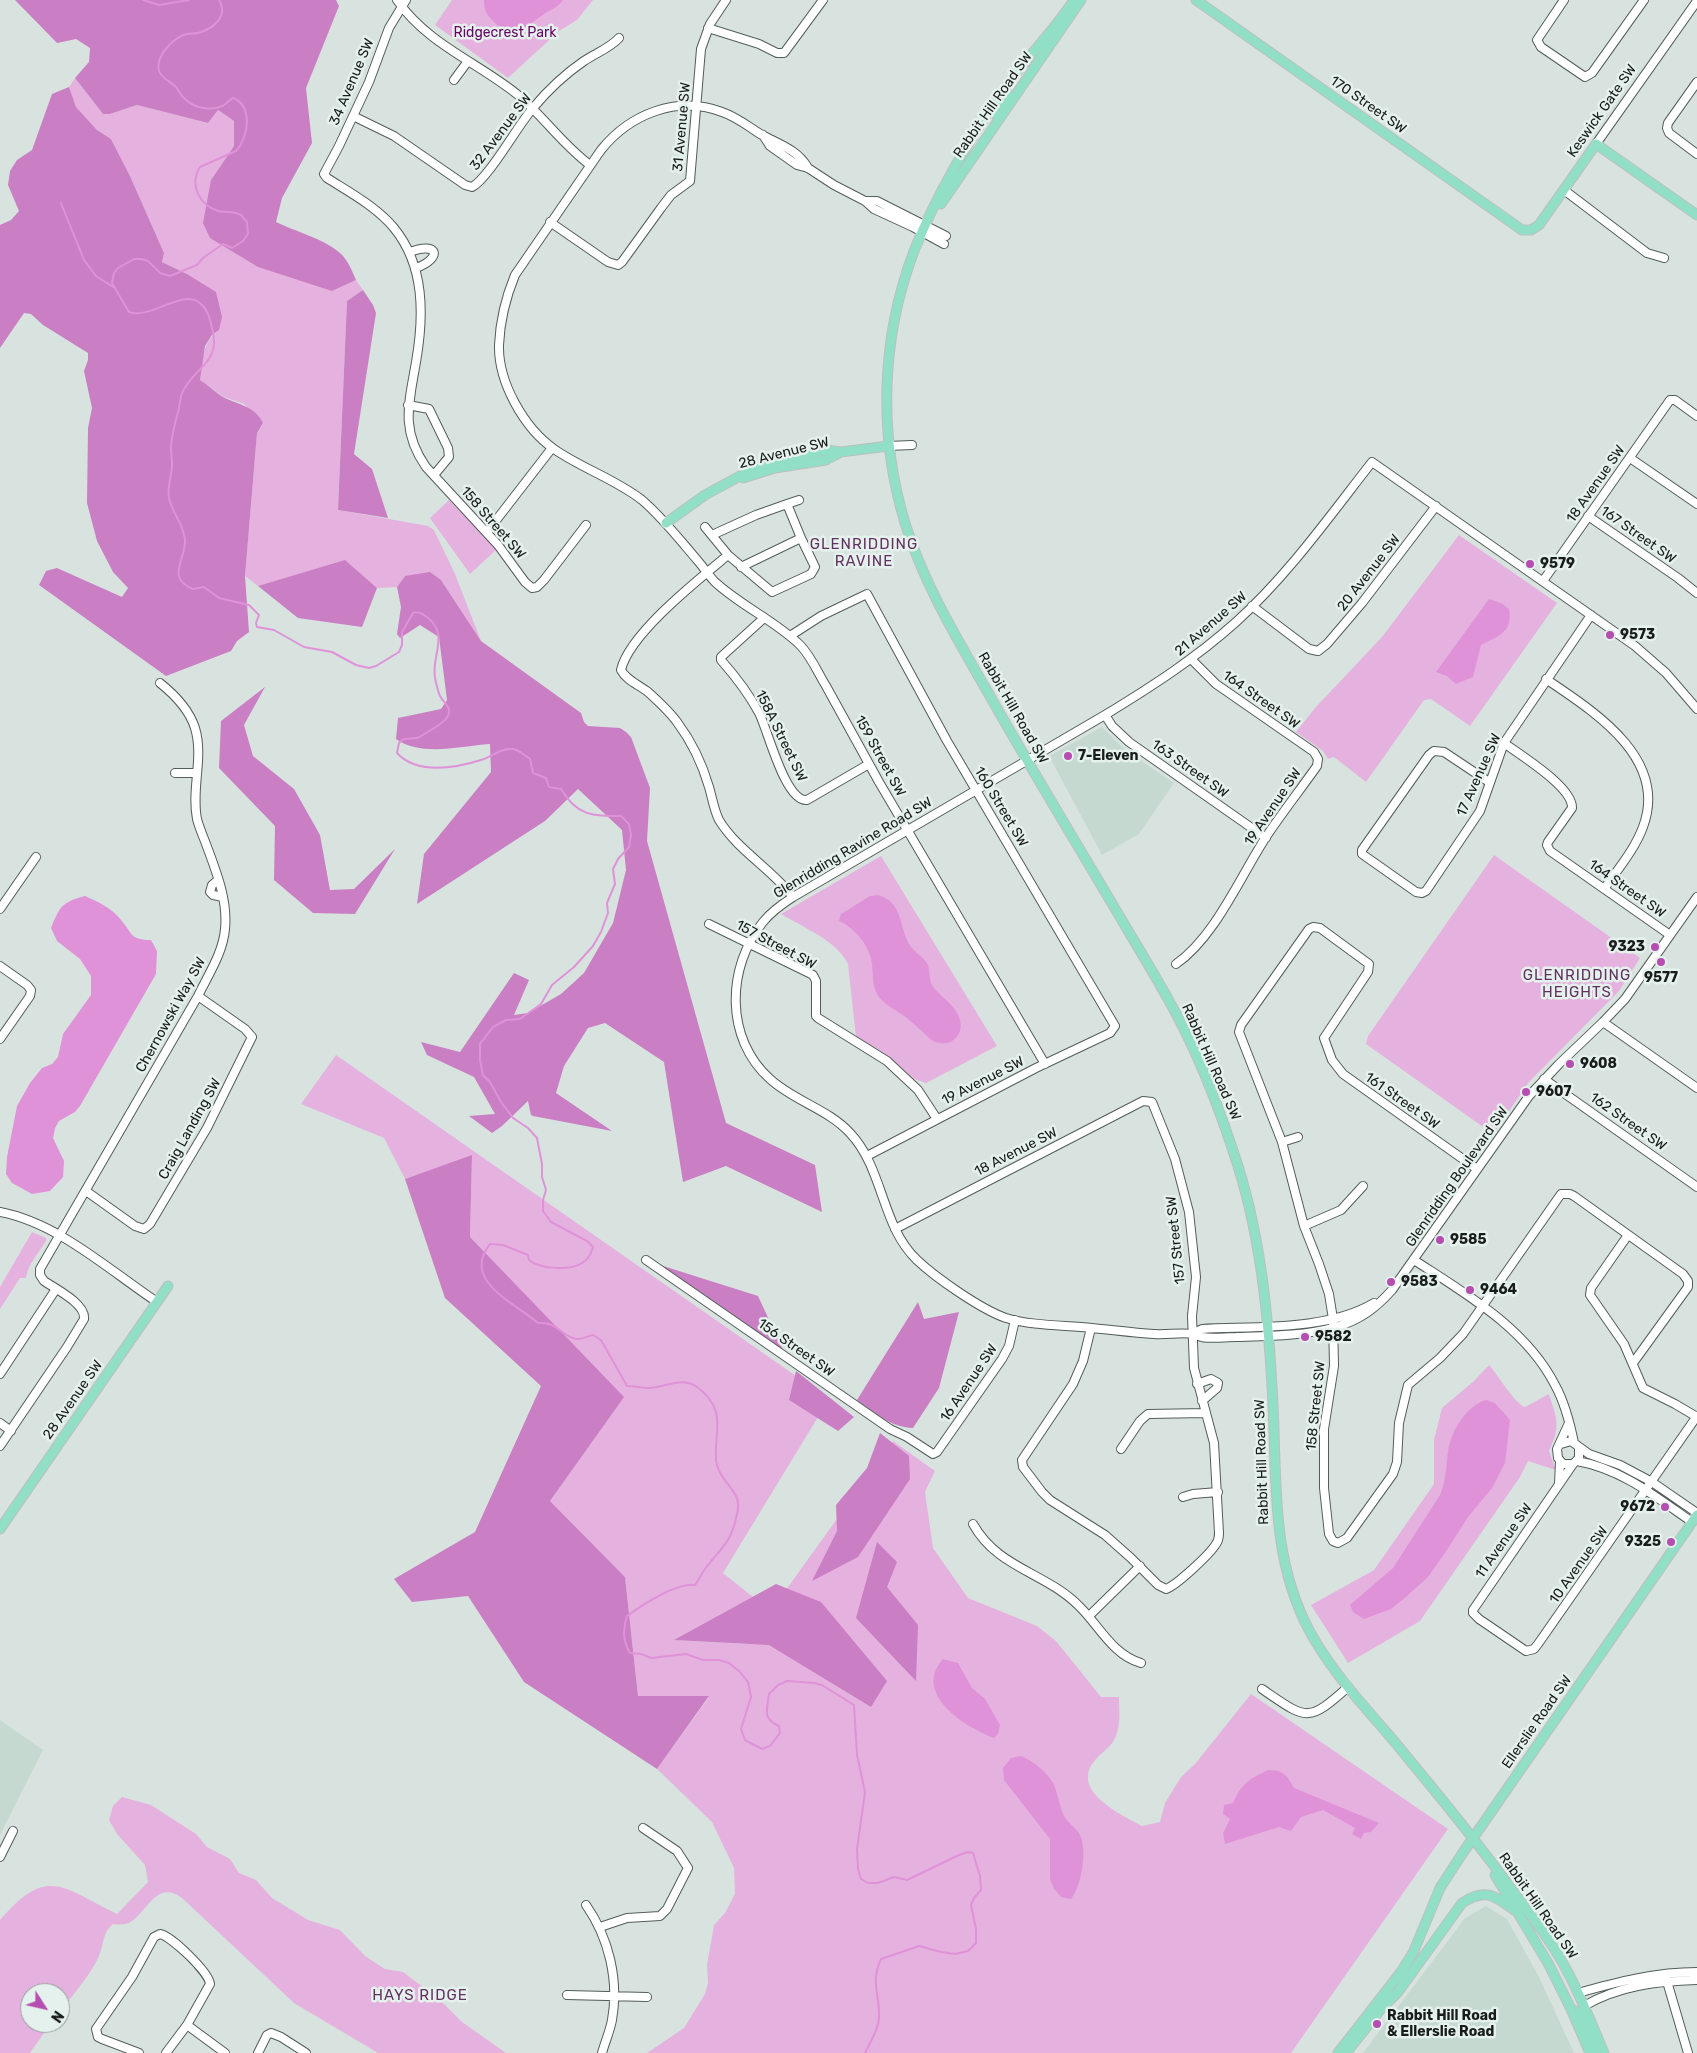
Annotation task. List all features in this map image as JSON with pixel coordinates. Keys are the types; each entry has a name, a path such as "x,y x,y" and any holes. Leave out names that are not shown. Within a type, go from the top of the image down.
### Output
{"main road":[{"name":"Rabbit Hill Road SW","path":"1074,0 1053,31 1005,88 966,146 924,228 902,288 892,334 887,394 888,446 906,527 924,573 940,606 1027,760 1182,1026 1214,1097 1247,1197 1262,1272 1268,1326 1278,1528 1291,1591 1308,1628 1328,1662 1407,1756 1486,1856 1548,1939 1566,1967 1604,2053"},
{"name":"Rabbit Hill Road SW","path":"924,228 1081,0"},
{"path":"1071,17 1085,0"},
{"name":"170 Street SW","path":"1196,0 1517,227 1526,231"},
{"path":"970,160 976,145 1008,95 1005,88"},
{"path":"1596,144 1697,214"},
{"name":"Keswick Gate SW","path":"1526,231 1535,229 1539,225 1596,144"},
{"name":"28 Avenue SW","path":"666,523 705,495 751,470 785,459 827,450 841,452 888,446"},
{"name":"28 Avenue SW","path":"0,1529 168,1286"},
{"name":"Ellerslie Road SW","path":"1338,2053 1401,1972 1413,1953 1440,1888 1695,1517"},
{"name":"Rabbit Hill Road SW","path":"1486,1856 1499,1883 1544,1956 1571,2009 1590,2053"},
{"path":"1374,2016 1398,1992 1462,1903 1478,1895 1493,1896 1520,1915"},
{"name":"Ellerslie Road SW","path":"1346,2053 1407,1972 1413,1959 1413,1953"},
{"path":"1571,2009 1579,2012 1597,2053"}],"street":[{"name":"31 Avenue SW","path":"550,222 608,262 618,265 660,208 672,195 687,184 691,178 700,54 708,28 726,0"},
{"path":"708,28 759,44 777,53 784,53 823,0"},
{"path":"1564,0 1539,35 1538,43 1585,77 1592,73 1644,0"},
{"name":"Keswick Gate SW","path":"1596,144 1697,1"},
{"path":"401,2 438,40 517,94 572,151 590,165"},
{"name":"34 Avenue SW","path":"324,175 353,116 372,73 388,28 401,2"},
{"name":"32 Avenue SW","path":"353,116 394,136 465,185 472,187 482,179 532,109 575,67 611,46 619,38"},
{"path":"454,80 468,61"},
{"path":"1697,82 1668,123 1667,128 1669,133 1697,154"},
{"name":"159 Street SW","path":"945,240 877,201 864,200 834,185 808,168 803,159 776,140 763,135 727,114 697,106 663,109 633,121 612,138 590,165 550,222 526,257 510,286 502,318 499,346 502,366 515,403 527,423 552,448 635,495 666,523 723,589 790,636 807,654 869,764 1045,1064"},
{"name":"158 Street SW","path":"324,175 386,221 402,239 410,252 416,268 420,288 420,322 418,349 407,419 411,438 418,455 487,532 532,588 537,587 544,580 586,525"},
{"path":"1564,190 1647,253 1664,258"},
{"path":"410,252 423,247 433,251 434,255 428,264 416,268"},
{"name":"18 Avenue SW","path":"1543,581 1673,400 1697,416"},
{"path":"408,405 429,409 448,448 449,457 434,475"},
{"path":"888,446 912,445"},
{"path":"487,532 552,448"},
{"path":"1630,458 1697,504"},
{"name":"21 Avenue SW","path":"1027,760 1145,691 1191,659 1236,622 1296,559 1372,462 1436,506"},
{"path":"712,535 756,515 799,500"},
{"path":"705,528 740,567 772,592 811,574 815,567 787,504"},
{"path":"1436,506 1649,657 1682,690 1697,709"},
{"name":"20 Avenue SW","path":"1252,606 1309,649 1318,651 1327,644 1368,596 1436,506"},
{"name":"167 Street SW","path":"1588,516 1678,578 1697,594"},
{"path":"740,567 801,538"},
{"path":"728,555 652,622 623,664 622,673 653,697 677,722 690,740 702,766 718,818 740,848 780,880 792,897"},
{"name":"160 Street SW","path":"790,636 821,616 867,594 976,790 1113,1022 1113,1030"},
{"name":"17 Avenue SW","path":"1489,782 1444,752 1434,751 1429,755 1362,850 1362,854 1410,888 1422,894 1480,811 1504,743 1591,615"},
{"name":"158A Street SW","path":"764,618 721,657 721,660 737,678 760,714 788,785 803,800 812,798 869,764"},
{"name":"164 Street SW","path":"1191,659 1216,684 1314,752 1318,759"},
{"path":"1546,679 1604,720 1633,753 1643,771 1647,809 1644,826 1630,851 1604,889"},
{"name":"Chernowski Way SW","path":"0,1446 84,1319 81,1307 42,1278 40,1269 198,996 218,956 225,931 226,904 197,819 197,773 200,754 194,726 189,713 174,694 160,683"},
{"name":"163 Street SW","path":"1105,715 1112,726 1129,742 1266,838"},
{"name":"164 Street SW","path":"1504,743 1543,771 1569,796 1572,802 1572,808 1549,839 1547,845 1553,853 1670,935"},
{"name":"19 Avenue SW","path":"1176,964 1196,948 1266,838 1317,766 1318,759"},
{"name":"Glenridding Ravine Road SW","path":"1027,760 792,897 769,915 749,944 739,971 735,1002 740,1033 753,1060 776,1084 842,1126 853,1137 866,1156 895,1229 907,1249 926,1267 988,1311 1016,1320 1153,1334 1192,1334"},
{"path":"175,773 197,773"},
{"path":"0,909 36,858"},
{"name":"Glenridding Boulevard SW","path":"1192,1334 1203,1338 1316,1332 1334,1328 1364,1315 1379,1304 1414,1260 1529,1096 1603,1022 1632,990 1696,900"},
{"name":"157 Street SW","path":"709,924 815,977 816,1016 887,1061 918,1090 937,1119"},
{"name":"158 Street SW","path":"1324,1041 1325,1035 1370,968 1366,960 1320,928 1312,927 1299,942 1241,1025 1239,1032 1282,1142 1304,1226 1329,1294 1334,1328 1334,1374 1325,1418 1323,1442 1325,1501 1329,1534 1333,1541 1338,1543 1347,1538 1393,1474 1397,1462 1399,1423 1410,1382 1449,1350 1482,1307"},
{"path":"0,966 27,985 31,990 30,996 0,1039"},
{"name":"Craig Landing SW","path":"86,1191 140,1229 147,1227 207,1128 252,1037 245,1029 198,996"},
{"path":"1603,1022 1697,1088"},
{"name":"19 Avenue SW","path":"866,1156 1113,1030"},
{"name":"161 Street SW","path":"1324,1041 1332,1060 1343,1074 1477,1169"},
{"name":"162 Street SW","path":"1544,1079 1697,1187"},
{"name":"18 Avenue SW","path":"895,1229 1143,1101 1149,1100"},
{"name":"157 Street SW","path":"1140,1566 1158,1585 1166,1589 1175,1585 1218,1541 1218,1492 1214,1443 1194,1368 1192,1307 1196,1277 1189,1212 1181,1176 1170,1142 1154,1105 1149,1100"},
{"path":"1282,1142 1298,1137"},
{"path":"1304,1226 1340,1210 1363,1186"},
{"path":"1482,1307 1556,1200 1561,1194 1570,1194 1683,1274 1688,1280 1688,1287 1634,1363"},
{"path":"0,1212 33,1222 60,1236 157,1302"},
{"path":"1628,1235 1589,1291 1616,1330 1634,1363 1643,1388 1697,1417"},
{"name":"156 Street SW","path":"646,1260 890,1429 907,1437 932,1454"},
{"path":"1414,1260 1508,1325 1533,1351 1555,1385 1570,1422 1580,1455 1575,1462"},
{"path":"1313,1275 1322,1272"},
{"path":"0,1374 56,1289"},
{"name":"Glenridding Boulevard SW","path":"1192,1334 1202,1329 1268,1326 1333,1319 1372,1305 1392,1290"},
{"name":"16 Avenue SW","path":"932,1454 937,1452 1002,1359 1009,1346 1016,1320"},
{"path":"1089,1616 1140,1566 1105,1535 1050,1500 1042,1492 1022,1463 1022,1460 1073,1384 1083,1361 1091,1328"},
{"path":"1198,1384 1211,1379 1218,1382 1217,1388 1202,1401"},
{"path":"1121,1449 1140,1421 1148,1414 1206,1413"},
{"name":"10 Avenue SW","path":"1530,1651 1538,1644 1697,1417"},
{"path":"1559,1484 1560,1461 1556,1454 1570,1422"},
{"path":"0,1423 10,1430"},
{"path":"1561,1444 1567,1441 1577,1445 1592,1455 1620,1465 1652,1482 1695,1517"},
{"path":"1560,1461 1566,1464 1575,1462 1612,1471 1695,1517"},
{"name":"11 Avenue SW","path":"1530,1651 1520,1648 1474,1613 1474,1607 1575,1462"},
{"path":"1183,1497 1193,1494 1218,1492"},
{"path":"973,1524 982,1538 996,1552 1018,1567 1054,1585 1089,1616 1119,1652 1128,1659 1141,1663"},
{"path":"1262,1689 1286,1705 1305,1714 1322,1710 1348,1687"},
{"path":"600,1927 627,1918 660,1916 667,1910 688,1872 687,1863 676,1851 643,1828"},
{"path":"0,1857 13,1831"},
{"path":"586,1905 600,1927 611,1963 614,1995 611,2022 601,2052"},
{"path":"139,2053 98,2037 96,2029 132,1977 156,1934 169,1938 210,1980 209,1988 187,2025 166,2053"},
{"path":"1584,2006 1611,1992 1697,1972"},
{"path":"1666,1978 1688,2053"},
{"path":"1578,1993 1622,1981 1666,1978 1697,1980"},
{"path":"567,1995 647,1997"},
{"path":"187,2025 225,2053"},
{"path":"258,2053 267,2035 271,2033 306,2053"}],"shaded area":[{"path":"15,0 336,0 339,6 306,88 312,143 282,198 276,222 318,239 340,253 350,266 356,280 332,291 258,267 210,238 203,223 211,180 234,146 234,121 218,110 208,123 137,105 110,114 103,114 75,78 89,62 90,48 76,39 57,43"},
{"path":"484,0 563,0 525,28 513,32 500,28 487,14"},
{"path":"69,87 76,107 97,130 111,139 130,176 164,253 162,262 187,274 216,292 222,317 219,330 212,335 205,346 200,380 223,397 251,409 260,417 263,423 257,433 245,576 249,632 237,641 231,651 166,676 39,585 46,571 57,568 122,597 128,588 113,572 97,541 87,503 88,428 92,408 84,371 88,360 88,353 43,325 31,314 24,313 0,348 0,225 11,220 19,211 8,185 10,171 17,160 32,150 52,94"},
{"path":"363,290 376,313 354,454 372,469 388,518 338,510 347,301"},
{"path":"345,560 377,588 362,627 298,618 258,586"},
{"path":"430,572 441,580 481,641 581,713 584,722 588,726 620,728 631,737 650,788 647,841 726,1123 815,1165 822,1212 726,1166 683,1182 664,1062 605,1023 588,1028 564,1066 556,1093 612,1131 533,1116 531,1115 528,1101 492,1133 469,1116 495,1114 474,1077 427,1055 421,1042 460,1052 514,973 529,980 514,1015 528,1013 561,994 584,973 613,923 626,870 622,830 578,789 545,821 417,904 424,854 491,772 490,744 429,749 417,748 396,739 398,718 441,709 447,700 439,637 420,625 400,638 397,634 401,607 397,587 405,576"},
{"path":"1489,599 1501,603 1509,609 1509,623 1499,636 1481,645 1473,677 1456,684 1447,676 1436,672"},
{"path":"265,687 244,725 253,756 294,789 320,835 330,890 354,889 395,849 355,914 313,913 274,880 275,826 219,768 221,721"},
{"path":"1102,727 1124,749 1174,783 1139,834 1102,855 1049,756"},
{"path":"878,895 886,898 896,909 909,944 927,963 932,985 958,1015 961,1027 959,1033 952,1041 947,1043 935,1042 880,998 874,987 871,957 865,944 851,928 839,921 841,914 870,896"},
{"path":"85,896 113,912 135,937 151,940 157,951 156,974 80,1106 75,1112 59,1121 55,1128 53,1138 64,1161 63,1177 50,1191 32,1194 12,1183 6,1174 7,1157 17,1106 30,1083 42,1068 52,1064 58,1057 63,1034 91,995 91,976 80,959 57,941 51,928 63,906 71,900"},
{"path":"472,1155 470,1237 624,1397 550,1501 625,1577 638,1696 709,1696 657,1769 524,1682 468,1596 412,1602 394,1579 475,1532 541,1386 445,1298 405,1179"},
{"path":"660,1265 758,1296 784,1352"},
{"path":"918,1302 924,1319 959,1312 939,1388 913,1428 890,1422 857,1400"},
{"path":"796,1371 854,1417 838,1431 789,1400"},
{"path":"1486,1400 1495,1403 1510,1420 1505,1463 1492,1488 1468,1517 1428,1577 1391,1609 1364,1619 1353,1612 1350,1605 1393,1568 1440,1495 1445,1479 1449,1444 1456,1428 1472,1407"},
{"path":"880,1433 909,1456 910,1479 858,1557 812,1581 837,1531 836,1505 867,1468"},
{"path":"877,1542 897,1562 887,1587 918,1625 916,1681 856,1618"},
{"path":"776,1584 821,1602 887,1681 871,1707 769,1645 674,1640"},
{"path":"943,1659 958,1663 972,1688 985,1699 1000,1725 998,1734 994,1738 969,1726 957,1717 946,1708 938,1696 934,1685 935,1672"},
{"path":"0,1720 43,1750 0,1835"},
{"path":"1021,1756 1047,1774 1055,1787 1064,1816 1079,1833 1082,1840 1081,1876 1071,1899 1061,1897 1054,1889 1050,1879 1050,1839 1004,1780 1003,1768 1011,1758"},
{"path":"1268,1770 1284,1774 1294,1788 1379,1823 1371,1832 1364,1833 1361,1839 1352,1834 1355,1828 1323,1810 1301,1817 1291,1831 1279,1827 1225,1844 1223,1833 1230,1819 1223,1814 1224,1805 1233,1803 1247,1782"},
{"path":"1486,1906 1507,1919 1539,1977 1574,2053 1363,2053 1465,1918"}],"green space":[{"name":"Ridgecrest Park","path":"452,0 593,0 577,20 559,31 508,78 435,25"},
{"path":"75,78 103,114 110,114 137,105 208,123 218,110 234,121 234,146 211,180 332,291 356,280 363,290 347,301 338,510 428,526 434,530 455,574 481,641 441,580 405,576 397,587 377,588 345,561 258,586 245,576 257,433 263,423 244,404 224,397 200,380 206,347 213,335 219,330 187,274 162,262 164,253 130,176 111,139 97,130 76,107 69,87"},
{"path":"449,500 497,549 470,574 430,518"},
{"path":"1459,535 1557,603 1470,726 1431,699 1424,700 1366,782 1334,757 1328,759 1323,751 1296,732 1315,708 1382,637"},
{"path":"1494,855 1640,958 1619,991 1529,1082 1493,1134 1366,1044 1368,1036"},
{"path":"881,856 997,1046 926,1083 914,1079 884,1053 856,1037 848,964 828,941 781,914"},
{"path":"336,1055 829,1399 723,1573 753,1597 675,1640 747,1644 893,1441 935,1471 925,1492 933,1548 968,1598 1037,1626 1056,1641 1101,1697 1119,1697 1118,1731 1110,1746 1096,1759 1089,1770 1088,1781 1092,1791 1110,1808 1142,1826 1160,1822 1165,1803 1181,1777 1195,1764 1251,1694 1448,1829 1291,2053 647,2053 684,2028 705,1994 708,1983 707,1965 714,1925 725,1913 735,1894 734,1868 712,1822 657,1769 709,1697 638,1696 625,1577 550,1501 623,1397 470,1237 472,1156 405,1179 384,1138 301,1104"},
{"path":"32,1232 46,1238 46,1241 31,1264 26,1278 20,1278 0,1309 0,1287"},
{"path":"1489,1365 1512,1395 1525,1407 1549,1394 1554,1410 1556,1428 1549,1451 1556,1470 1528,1461 1520,1477 1420,1621 1348,1663 1311,1605 1374,1570 1434,1484 1434,1440 1442,1408 1474,1381"},
{"path":"122,1797 151,1805 196,1834 207,1847 230,1859 239,1873 256,1880 272,1898 308,1920 340,1930 365,1956 385,1969 403,1972 439,1999 462,2022 506,2053 378,2053 294,2003 182,1898 173,1893 166,1892 154,1898 132,1921 113,1924 109,1927 101,1952 86,1978 70,1999 70,1983 20,1983 20,2033 44,2033 30,2053 0,2053 0,1920 16,1903 30,1892 43,1887 56,1886 82,1896 117,1914 148,1882 145,1865 117,1834 109,1820 113,1806"}],"waterway":[{"path":"143,0 159,5 189,0"},
{"path":"219,0 222,11 218,21 204,31 182,36 171,43 160,59 159,71 193,105 209,109 224,105 233,98 244,108 247,122 246,130 244,138 236,151 200,167 195,180 201,199 211,208 218,211 241,215 247,222 248,234 243,241 232,248 223,244 203,258 197,265 170,276 160,273 148,261 134,259 118,268 114,273 112,283 129,312 147,312 176,301 194,300 205,309 211,325 214,340 213,350 205,364 187,384 182,393 172,439 169,498 183,530 185,541 179,568 180,580 193,589 204,587 219,598 249,605 259,615 256,623 257,627 274,630 304,647 332,652 356,665 369,668 376,666 399,652 402,645 402,632 413,613 422,614 434,624 439,638 434,670 435,678 440,696 448,707 449,712 444,721 428,732 417,738 402,740 399,743 397,753 405,760 415,764 437,768 471,763 485,759 505,749 516,750 530,759 533,773 546,778 549,787 561,789 573,805 579,809 593,815 621,816 629,824 631,835 629,847 618,859 613,869 615,884 607,903 608,913 593,946 574,967 552,985 541,1004 520,1019 506,1020 493,1027 480,1044 480,1060 483,1075 490,1082 513,1118 528,1128 537,1138 542,1164 542,1177 546,1190 543,1200 543,1211 551,1222 587,1241 593,1247 588,1258 577,1266 555,1268 534,1263 529,1260 528,1255 503,1245 490,1244 483,1257 482,1269 486,1280 495,1290 538,1323 551,1325 576,1339 593,1335 601,1340 627,1386 650,1388 686,1382 697,1387 713,1404 717,1421 717,1466 738,1501 734,1527 724,1546 695,1585 679,1587 670,1591 627,1616 624,1635 630,1653 641,1654 651,1658 686,1654 703,1660 719,1660 729,1663 748,1682 751,1697 741,1729 745,1740 762,1749 770,1746 780,1733 779,1726 770,1720 767,1713 769,1694 778,1685 787,1681 822,1685 854,1705 857,1755 865,1792 857,1849 858,1869 861,1879 868,1883 878,1883 894,1877 907,1880 959,1855 968,1852 973,1853 980,1876 981,1890 971,1905 976,1929 976,1943 968,1951 955,1954 919,1946 881,1959 876,1975 879,2022 865,2053"},
{"path":"61,203 84,260 96,276 113,287"}],"place":[{"name":"9579","path":"1530,564"},
{"name":"9573","path":"1610,635"},
{"name":"7-Eleven","path":"1068,756"},
{"name":"9323","path":"1655,947"},
{"name":"9577","path":"1661,962"},
{"name":"9608","path":"1570,1064"},
{"name":"9607","path":"1526,1092"},
{"name":"9585","path":"1440,1240"},
{"name":"9583","path":"1391,1282"},
{"name":"9464","path":"1470,1290"},
{"name":"9582","path":"1305,1337"},
{"name":"9672","path":"1665,1507"},
{"name":"9325","path":"1671,1542"},
{"name":"Rabbit Hill Road & Ellerslie Road","path":"1377,2024"}],"district":[{"name":"GLENRIDDING RAVINE","path":"864,554"},
{"name":"GLENRIDDING HEIGHTS","path":"1577,984"},
{"name":"HAYS RIDGE","path":"420,1996"}]}
